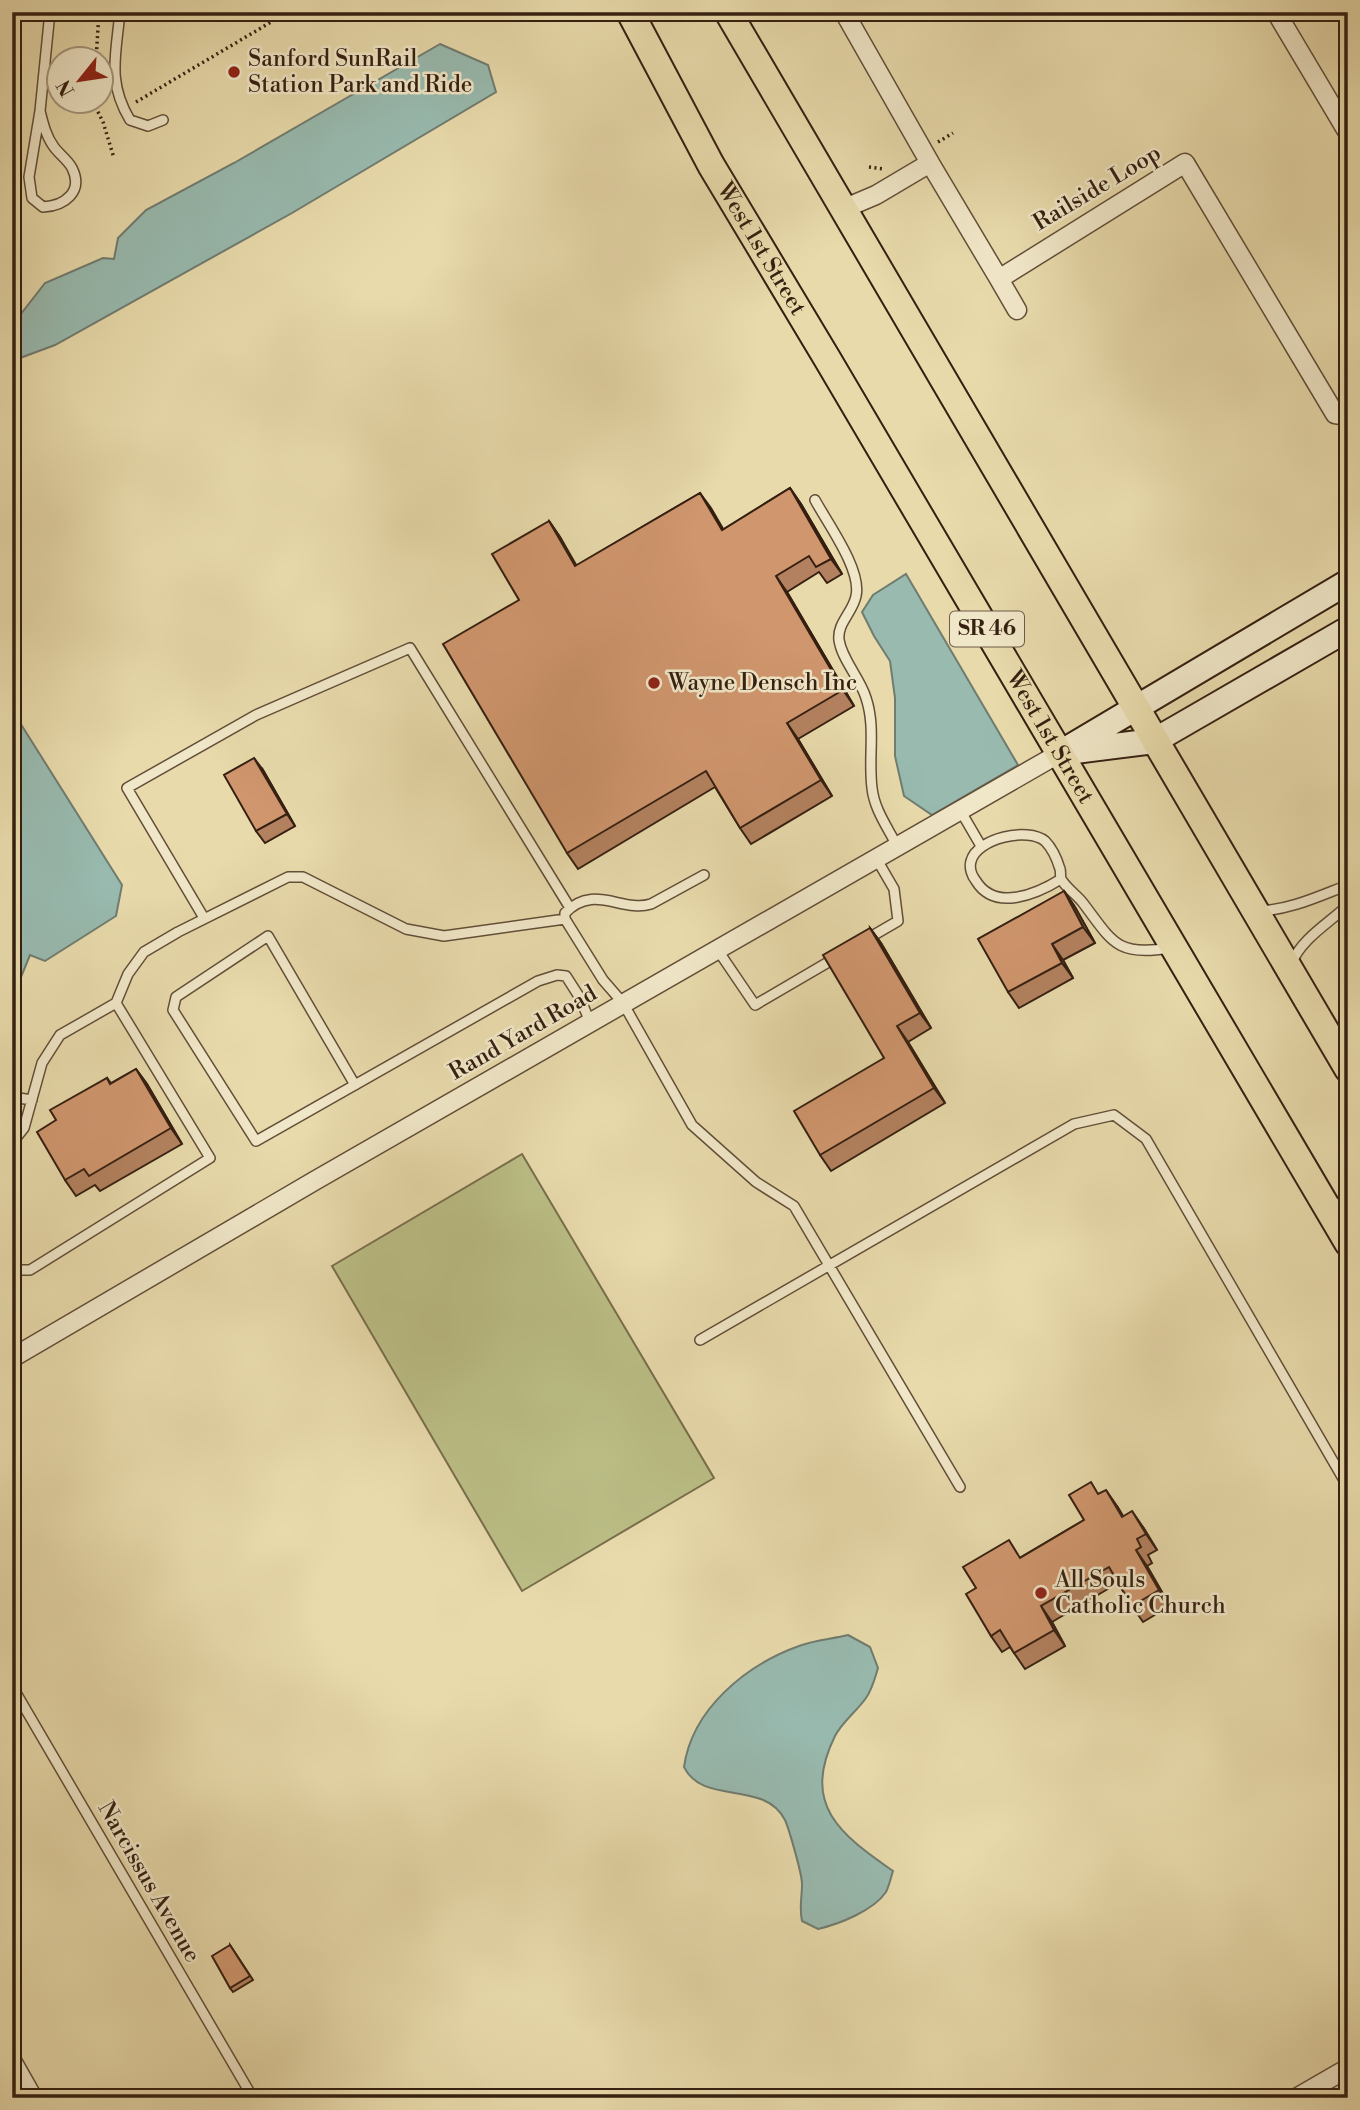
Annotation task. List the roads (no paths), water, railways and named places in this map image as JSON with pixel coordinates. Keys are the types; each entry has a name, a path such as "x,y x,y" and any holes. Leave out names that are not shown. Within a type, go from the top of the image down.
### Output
{"main road":[{"name":"West 1st Street","path":"630,12 711,165 1174,947 1338,1204 1348,1243"},
{"path":"728,12 1348,1069"},
{"path":"1060,752 1348,582"},
{"path":"1060,752 1154,741 1348,629"}],"street":[{"path":"844,12 1017,310"},
{"path":"1276,12 1348,133"},
{"path":"844,209 876,195 930,163"},
{"name":"Railside Loop","path":"999,279 1185,163 1335,414 1348,416"},
{"name":"Rand Yard Road","path":"12,1359 1060,752"},
{"path":"12,2061 33,2098"},
{"path":"1296,2098 1348,2068"}],"lane":[{"path":"40,111 53,146 72,168 76,185 72,197 56,206 43,207 32,198 29,177 40,111 50,12"},
{"path":"120,12 113,77 119,103 130,120 148,126 163,120"},
{"path":"815,500 856,577 857,593 839,632 839,644 866,696 873,733 872,790 877,808 897,846"},
{"path":"204,918 127,788 256,715 410,648 570,908"},
{"path":"960,810 981,846"},
{"path":"1061,879 1048,888 1026,896 996,897 977,884 971,861 981,846 994,840 1028,834 1039,837 1048,844 1054,855 1061,879 1081,899 1105,933 1115,942 1143,952 1174,947"},
{"path":"862,942 898,921 894,889 876,858"},
{"path":"704,875 642,906 602,898 583,901 570,908 565,913 565,919 603,980 623,1003 692,1125 756,1182 794,1206 960,1487"},
{"path":"12,1143 23,1128 42,1063 60,1035 116,1003 128,974 144,952 204,918 288,877 303,877 406,929 444,936 565,919"},
{"path":"1255,912 1288,907 1348,885"},
{"path":"1289,969 1295,954 1313,934 1348,905"},
{"path":"355,1085 268,936 176,997 173,1010 256,1141 355,1085 538,981 558,975 566,976 590,1022"},
{"path":"718,949 755,1006 850,949"},
{"path":"12,1270 30,1270 210,1158 116,1003"},
{"path":"12,1097 32,1100"},
{"path":"700,1340 1074,1124 1114,1115 1146,1139 1348,1487"},
{"name":"Narcissus Avenue","path":"12,1686 253,2098"}],"water":[{"path":"440,44 488,65 496,92 292,213 55,345 20,358 17,319 45,283 103,258 114,259 118,238 146,210 234,163"},
{"path":"906,574 1018,765 932,815 904,796 895,756 895,698 890,661 862,612 873,595"},
{"path":"12,710 122,885 116,916 45,961 30,955 12,999"},
{"path":"848,1635 870,1647 878,1668 868,1695 835,1736 822,1781 824,1799 842,1830 893,1871 886,1892 873,1905 845,1920 818,1929 802,1921 800,1871 785,1820 775,1808 763,1800 705,1786 693,1779 684,1767 698,1726 710,1708 741,1677 779,1654 799,1646"}],"place":[{"name":"Sanford SunRail Station Park and Ride","path":"234,72"},
{"name":"Wayne Densch Inc","path":"654,683"},
{"name":"All Souls Catholic Church","path":"1041,1593"}]}
